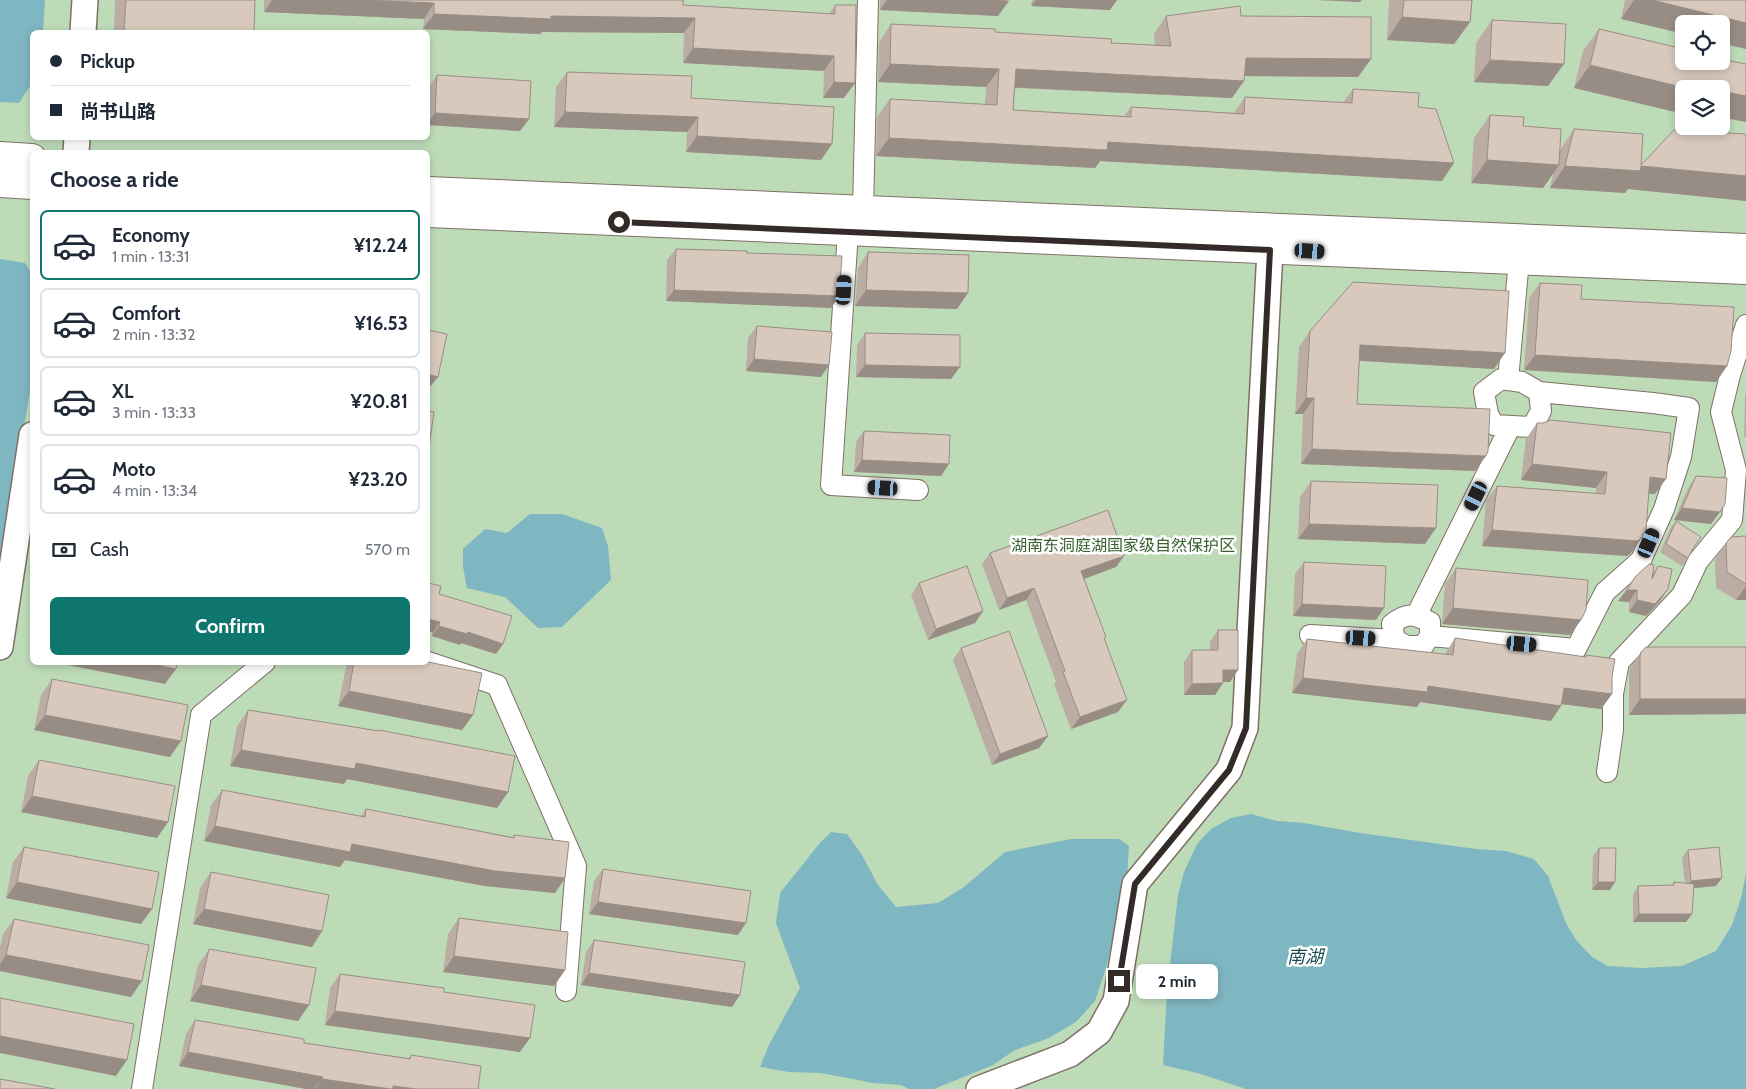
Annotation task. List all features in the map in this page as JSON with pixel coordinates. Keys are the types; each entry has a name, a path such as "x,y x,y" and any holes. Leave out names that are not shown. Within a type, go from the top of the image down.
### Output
{"main road":[{"path":"0,156 30,158"},
{"path":"430,191 1746,248"},
{"path":"430,213 1746,270"}],"street":[{"path":"83,30 85,0"},
{"path":"864,210 868,0"},
{"path":"848,232 831,485 918,490"},
{"path":"980,1089 1070,1054 1099,1032 1116,1001 1135,884 1229,770 1246,728 1270,250"},
{"path":"1508,380 1519,260"},
{"path":"1607,772 1613,730 1613,694 1619,662 1682,595 1698,561 1732,520 1736,470 1722,412 1730,374 1746,325"},
{"path":"1430,636 1576,649 1605,592 1641,560 1664,509 1681,457 1689,408 1539,392 1522,382 1501,380 1484,392 1488,414 1494,425 1532,427 1542,411 1539,392"},
{"path":"1416,616 1510,427"},
{"path":"0,647 30,448"},
{"path":"1310,635 1395,640 1407,646 1423,646 1430,636 1430,622 1416,616 1402,616 1392,624 1395,640"},
{"path":"430,663 498,685 576,866 566,991"},
{"path":"142,1089 200,714 260,665"}],"green space":[{"name":"湖南东洞庭湖国家级自然保护区","path":"0,0 1746,0 1746,1089 0,1089"}],"water":[{"path":"0,0 45,0 43,30 30,30 30,86 19,103 0,102"},
{"path":"0,259 25,263 30,272 30,390 16,476 0,605"},
{"path":"530,514 562,514 602,528 608,546 611,580 562,627 538,628 505,597 467,588 463,567 463,549 485,529 507,533"},
{"name":"南湖","path":"1251,814 1277,821 1304,823 1360,833 1476,849 1506,851 1534,859 1548,876 1566,923 1576,940 1592,957 1608,966 1642,968 1682,966 1716,951 1732,925 1741,898 1746,874 1746,1089 1246,1089 1201,1074 1163,1065 1167,991 1178,895 1184,872 1197,844 1211,829 1231,818"},
{"path":"831,832 847,834 862,855 878,885 896,907 938,903 964,887 1005,852 1071,839 1119,839 1129,846 1127,878 1106,968 1095,1001 1076,1022 1049,1038 1015,1050 993,1065 934,1089 909,1089 901,1085 873,1083 821,1073 789,1072 760,1067 769,1045 800,988 776,923 780,893 819,844"}],"building":[{"path":"126,0 255,0 254,30 124,30"},
{"path":"361,0 683,0 683,5 835,14 835,5 856,5 855,83 834,82 834,56 693,48 695,18 551,16 551,19 434,14 434,3"},
{"path":"1404,0 1472,0 1470,22 1402,17"},
{"path":"1652,0 1746,0 1746,23 1730,19 1730,15 1713,15"},
{"path":"1240,6 1241,16 1371,17 1371,59 1246,58 1244,81 1016,69 1013,110 1131,117 1131,107 1244,114 1245,97 1352,103 1353,89 1419,93 1418,107 1436,109 1454,163 1108,142 1107,150 889,138 890,99 997,105 999,69 890,64 891,24 995,29 995,32 1112,39 1111,43 1171,46 1166,16"},
{"path":"1492,20 1566,24 1564,64 1490,60"},
{"path":"1599,29 1675,47 1675,70 1730,70 1730,61 1746,64 1746,96 1730,93 1730,80 1675,80 1675,85 1590,65"},
{"path":"567,72 692,76 691,98 834,107 832,144 697,136 698,117 565,112"},
{"path":"437,75 531,81 529,119 435,113"},
{"path":"1490,115 1524,117 1523,126 1561,129 1559,165 1487,160"},
{"path":"1574,129 1643,134 1641,165 1674,130 1675,135 1730,135 1730,133 1745,134 1746,136 1746,176 1641,166 1640,171 1565,166"},
{"path":"676,249 842,256 839,296 674,290"},
{"path":"868,252 969,255 968,293 866,290"},
{"path":"1353,282 1509,291 1505,353 1360,345 1357,404 1490,409 1488,451 1486,456 1312,449 1314,398 1306,398 1310,331"},
{"path":"1540,283 1582,285 1581,299 1734,307 1731,351 1727,366 1535,355"},
{"path":"757,326 832,332 829,365 754,359"},
{"path":"430,330 447,334 438,377 430,375"},
{"path":"865,333 960,335 960,367 865,365"},
{"path":"430,411 434,412 430,440"},
{"path":"1551,420 1671,433 1666,479 1650,477 1646,530 1638,541 1492,530 1497,486 1605,494 1607,472 1532,464 1537,423"},
{"path":"864,431 950,435 949,464 862,460"},
{"path":"1696,476 1727,478 1725,504 1720,512 1682,508"},
{"path":"1311,481 1438,485 1436,528 1309,524"},
{"path":"1108,510 1124,556 1081,571 1127,700 1080,717 1034,588 1007,598 990,553"},
{"path":"1676,521 1701,537 1688,558 1666,544"},
{"path":"1746,536 1746,584 1727,572 1726,543 1731,537"},
{"path":"1304,562 1386,566 1384,608 1302,604"},
{"path":"1649,564 1654,565 1652,579 1658,566 1672,569 1668,589 1655,604 1637,600 1637,590 1627,590 1635,577"},
{"path":"967,566 983,611 936,629 919,583"},
{"path":"1456,568 1588,580 1586,610 1581,620 1453,608"},
{"path":"430,583 441,586 439,594 512,616 503,644 468,632 467,634 439,626 440,622 430,620"},
{"path":"1218,630 1238,630 1238,670 1223,670 1223,683 1192,684 1192,650 1218,650"},
{"path":"1009,631 1048,736 1000,754 961,648"},
{"path":"1455,638 1586,657 1586,655 1615,659 1612,694 1564,688 1561,706 1428,686 1427,692 1303,678 1307,639 1453,655"},
{"path":"1646,647 1746,647 1746,699 1640,699 1640,656"},
{"path":"430,662 482,673 473,715 349,691 353,665 430,665"},
{"path":"157,665 177,665 176,669"},
{"path":"52,679 188,705 181,741 45,715"},
{"path":"248,710 379,730 515,756 508,792 356,763 355,769 241,750"},
{"path":"39,760 175,786 168,822 32,796"},
{"path":"222,790 365,817 366,809 514,838 514,835 569,842 565,878 495,871 352,844 350,852 215,826"},
{"path":"24,847 159,872 152,909 17,882"},
{"path":"1719,847 1722,878 1691,881 1688,850"},
{"path":"1599,848 1616,848 1615,882 1598,882"},
{"path":"603,869 751,891 746,923 598,902"},
{"path":"211,872 329,895 322,931 204,909"},
{"path":"1674,882 1694,884 1692,914 1639,914 1638,886 1674,885"},
{"path":"459,918 568,932 565,970 454,956"},
{"path":"14,919 149,945 142,981 6,955"},
{"path":"594,940 745,962 740,995 589,973"},
{"path":"209,949 316,968 309,1005 201,985"},
{"path":"340,974 444,988 444,992 535,1005 530,1038 335,1011"},
{"path":"0,998 134,1024 127,1060 0,1036"},
{"path":"195,1020 304,1039 304,1043 410,1059 411,1055 481,1066 478,1089 416,1089 393,1086 393,1089 391,1089 322,1079 323,1077 188,1052"},
{"path":"0,1079 55,1089 0,1089"}],"route":[{"path":"619,222 1270,250 1246,728 1229,770 1135,884 1119,981"}]}
